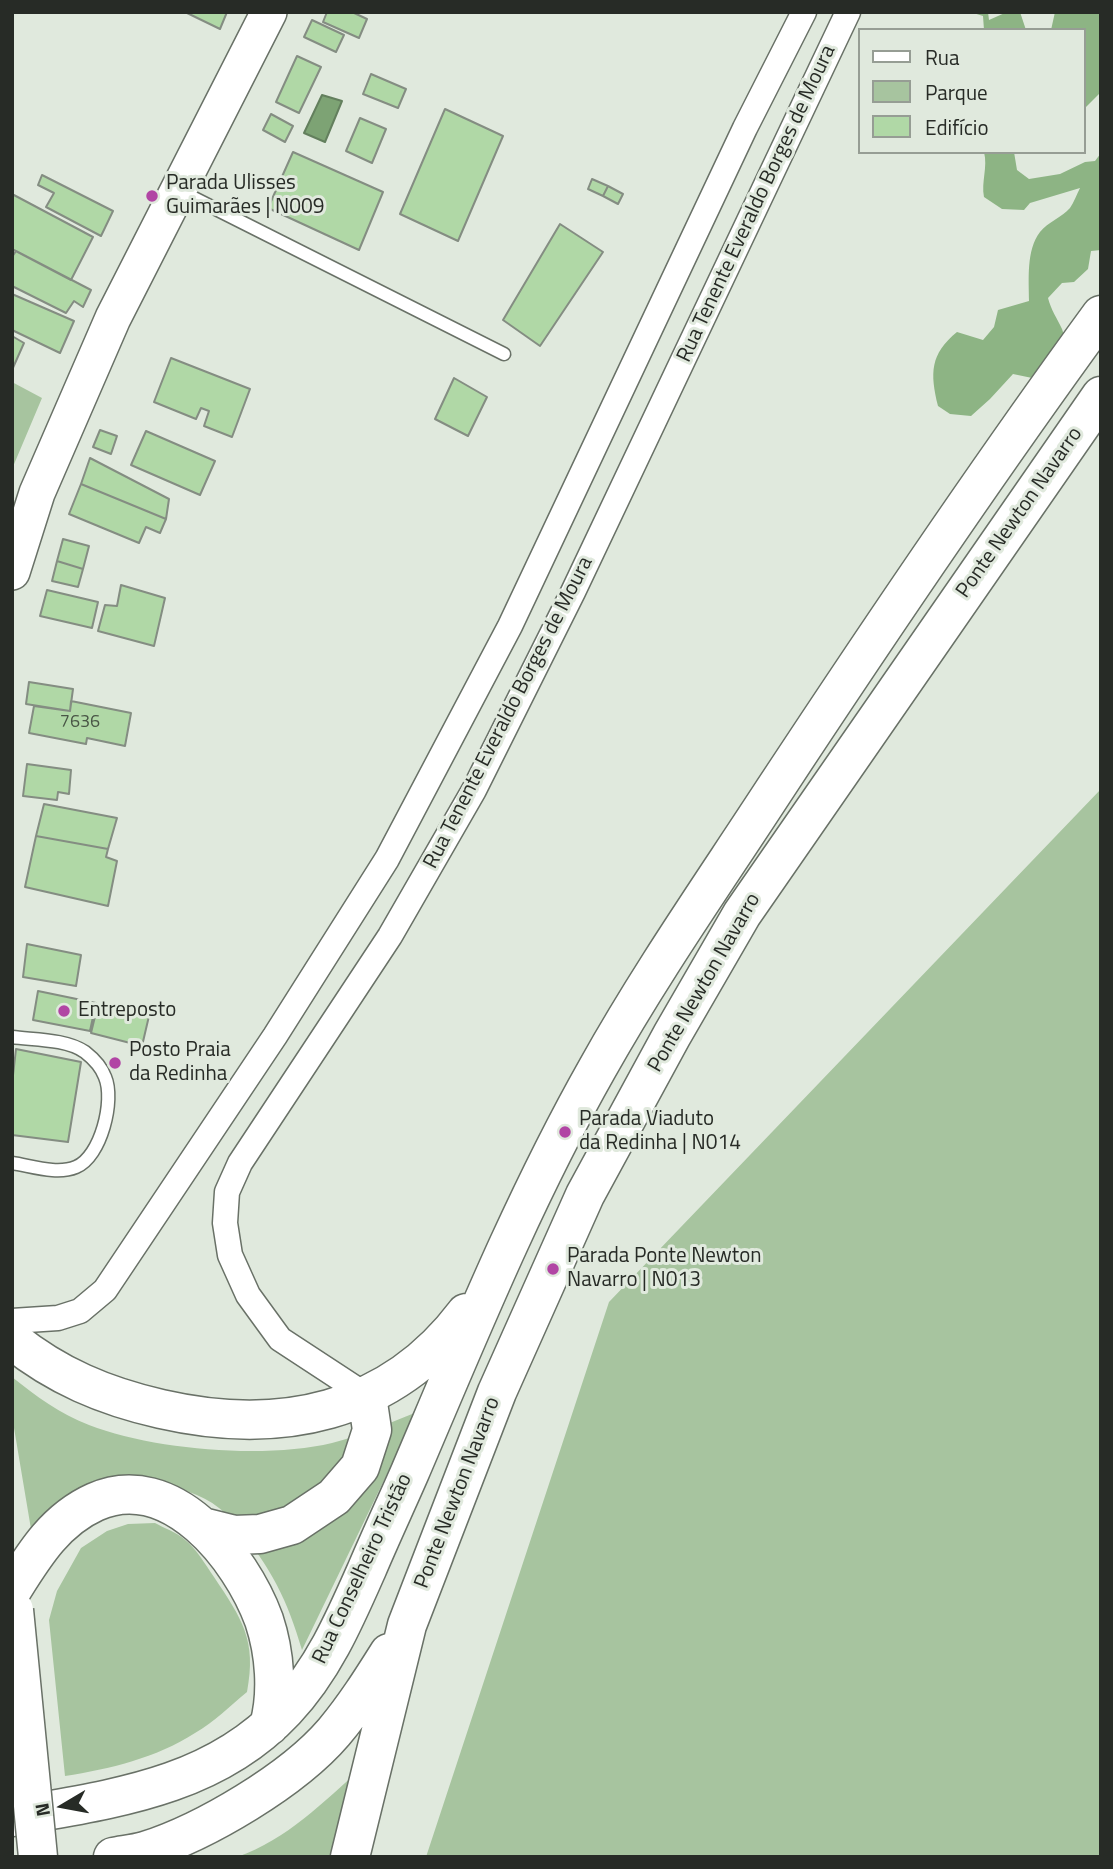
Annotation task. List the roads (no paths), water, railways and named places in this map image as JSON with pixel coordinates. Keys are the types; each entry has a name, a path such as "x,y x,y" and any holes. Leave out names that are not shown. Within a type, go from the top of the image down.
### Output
{"main road":[{"path":"12,572 37,493 107,331 269,12"},
{"name":"Ponte Newton Navarro","path":"500,1262 597,1069 667,955 889,615 1032,408 1101,315"},
{"name":"Ponte Newton Navarro","path":"407,1625 497,1392 585,1195 672,1035 742,914 1101,396"},
{"path":"1032,408 1070,440"},
{"path":"12,1340 44,1365 97,1391 145,1405 198,1418 248,1421 288,1419 367,1396 415,1366 446,1340 466,1315 500,1262"},
{"name":"Rua Conselheiro Tristão","path":"12,1817 117,1797 172,1782 210,1767 245,1746 270,1726 300,1693 342,1624 500,1262"},
{"path":"202,1527 234,1535 260,1534 292,1525 334,1497 360,1467 372,1430 367,1396"},
{"path":"38,1857 13,1599 47,1538 64,1521 97,1501 126,1494 157,1498 176,1506 202,1527 238,1569 265,1623 274,1667 274,1708 270,1726"},
{"path":"145,1855 243,1804 287,1776 332,1734 363,1694 407,1625"},
{"path":"349,1857 407,1625"}],"street":[{"name":"Rua Tenente Everaldo Borges de Moura","path":"12,1321 58,1318 80,1311 105,1290 275,1036 387,859 510,626 745,128 804,12"},
{"name":"Rua Tenente Everaldo Borges de Moura","path":"367,1396 281,1339 248,1295 230,1255 225,1223 228,1192 240,1163 390,936 474,790 573,592 848,12"}],"lane":[{"path":"178,190 504,354"},
{"path":"12,1037 70,1045 83,1051 97,1061 106,1079 109,1100 98,1143 91,1156 76,1167 58,1171 12,1163"}],"place":[{"name":"Parada Ulisses Guimarães | N009","path":"152,196"},
{"name":"Entreposto","path":"64,1011"},
{"name":"Posto Praia da Redinha","path":"115,1063"},
{"name":"Parada Viaduto da Redinha | N014","path":"565,1132"},
{"name":"Parada Ponte Newton Navarro | N013","path":"553,1269"}]}
